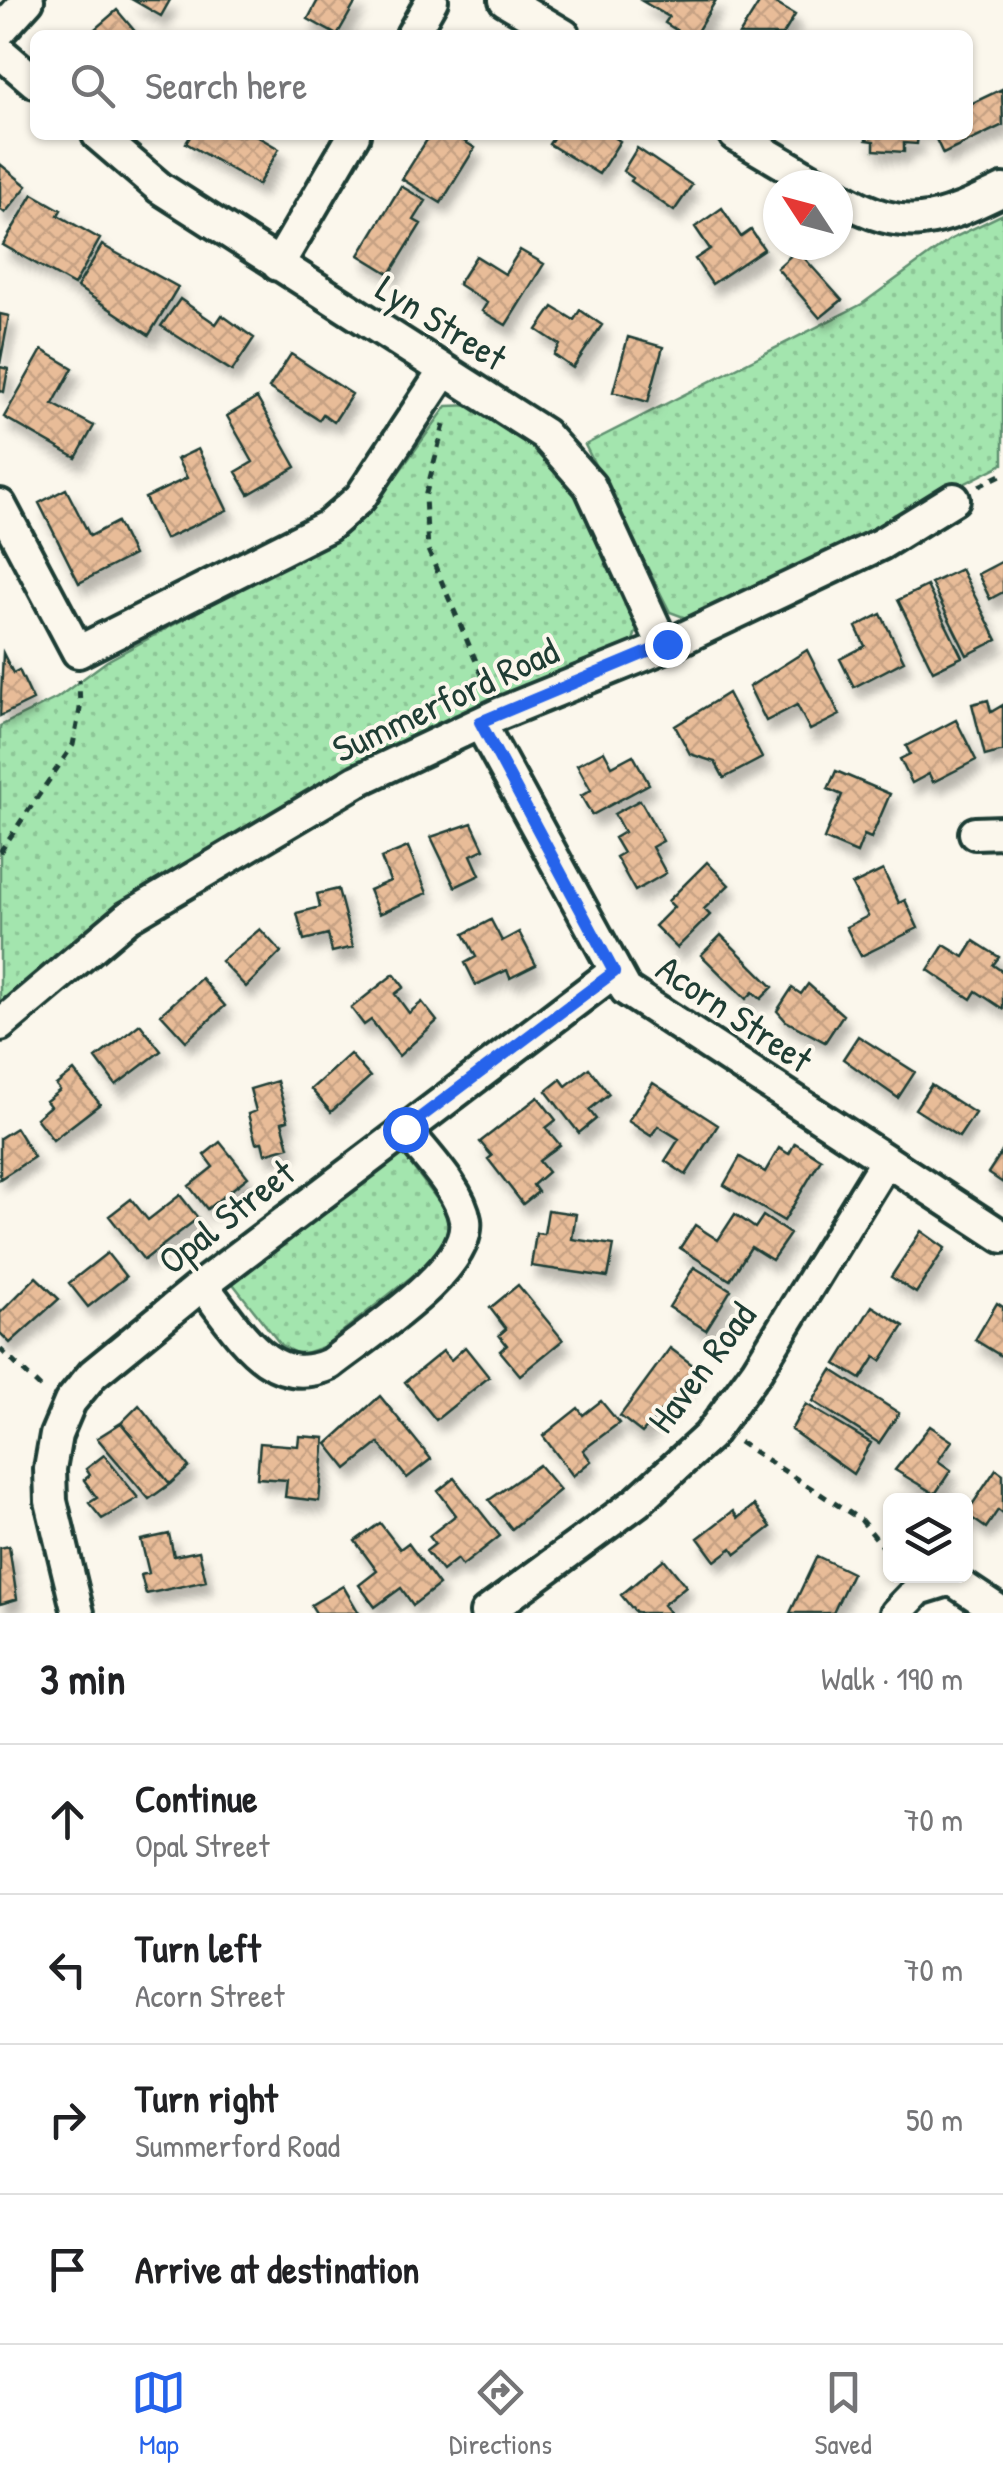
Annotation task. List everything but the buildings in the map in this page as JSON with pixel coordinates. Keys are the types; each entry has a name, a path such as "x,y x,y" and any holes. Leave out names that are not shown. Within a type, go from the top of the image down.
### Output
{"street":[{"path":"0,31 28,0"},
{"path":"415,30 432,0"},
{"path":"505,0 556,30"},
{"path":"0,52 30,78"},
{"name":"Lyn Street","path":"104,140 160,188 544,434 590,486 664,647"},
{"path":"278,265 351,140"},
{"path":"744,140 794,170"},
{"path":"853,203 886,217 926,223 1003,190"},
{"path":"0,505 78,652 328,526 360,498 450,375"},
{"name":"Summerford Road","path":"0,1025 128,917 357,781 490,718 664,647 880,544 954,499"},
{"name":"Acorn Street","path":"490,718 626,990 1003,1236"},
{"name":"Opal Street","path":"78,1613 51,1501 50,1469 66,1411 93,1374 202,1285 614,972"},
{"path":"202,1285 269,1363 289,1372 309,1374 330,1364 440,1276 458,1254 465,1235 458,1201 405,1129"},
{"name":"Haven Road","path":"486,1613 637,1502 716,1426 757,1370 885,1162"},
{"path":"896,1613 919,1589 951,1578 1002,1613"}],"path":[{"path":"450,375 425,497 428,550 490,718"},
{"path":"0,852 72,745 80,709 78,652"},
{"path":"0,1349 66,1411"},
{"path":"716,1426 861,1520 883,1546"}],"green space":[{"path":"1003,214 1003,464 694,621 670,612 585,445 862,304 951,239"},
{"path":"474,405 528,443 577,489 642,616 632,643 350,764 127,904 0,1007 0,726 57,698 107,661 352,528 378,501 447,406"},
{"path":"400,1150 445,1210 451,1230 440,1254 323,1347 299,1355 281,1345 230,1280"}],"route":[{"path":"405,1129 614,972 480,722 667,644"}]}
